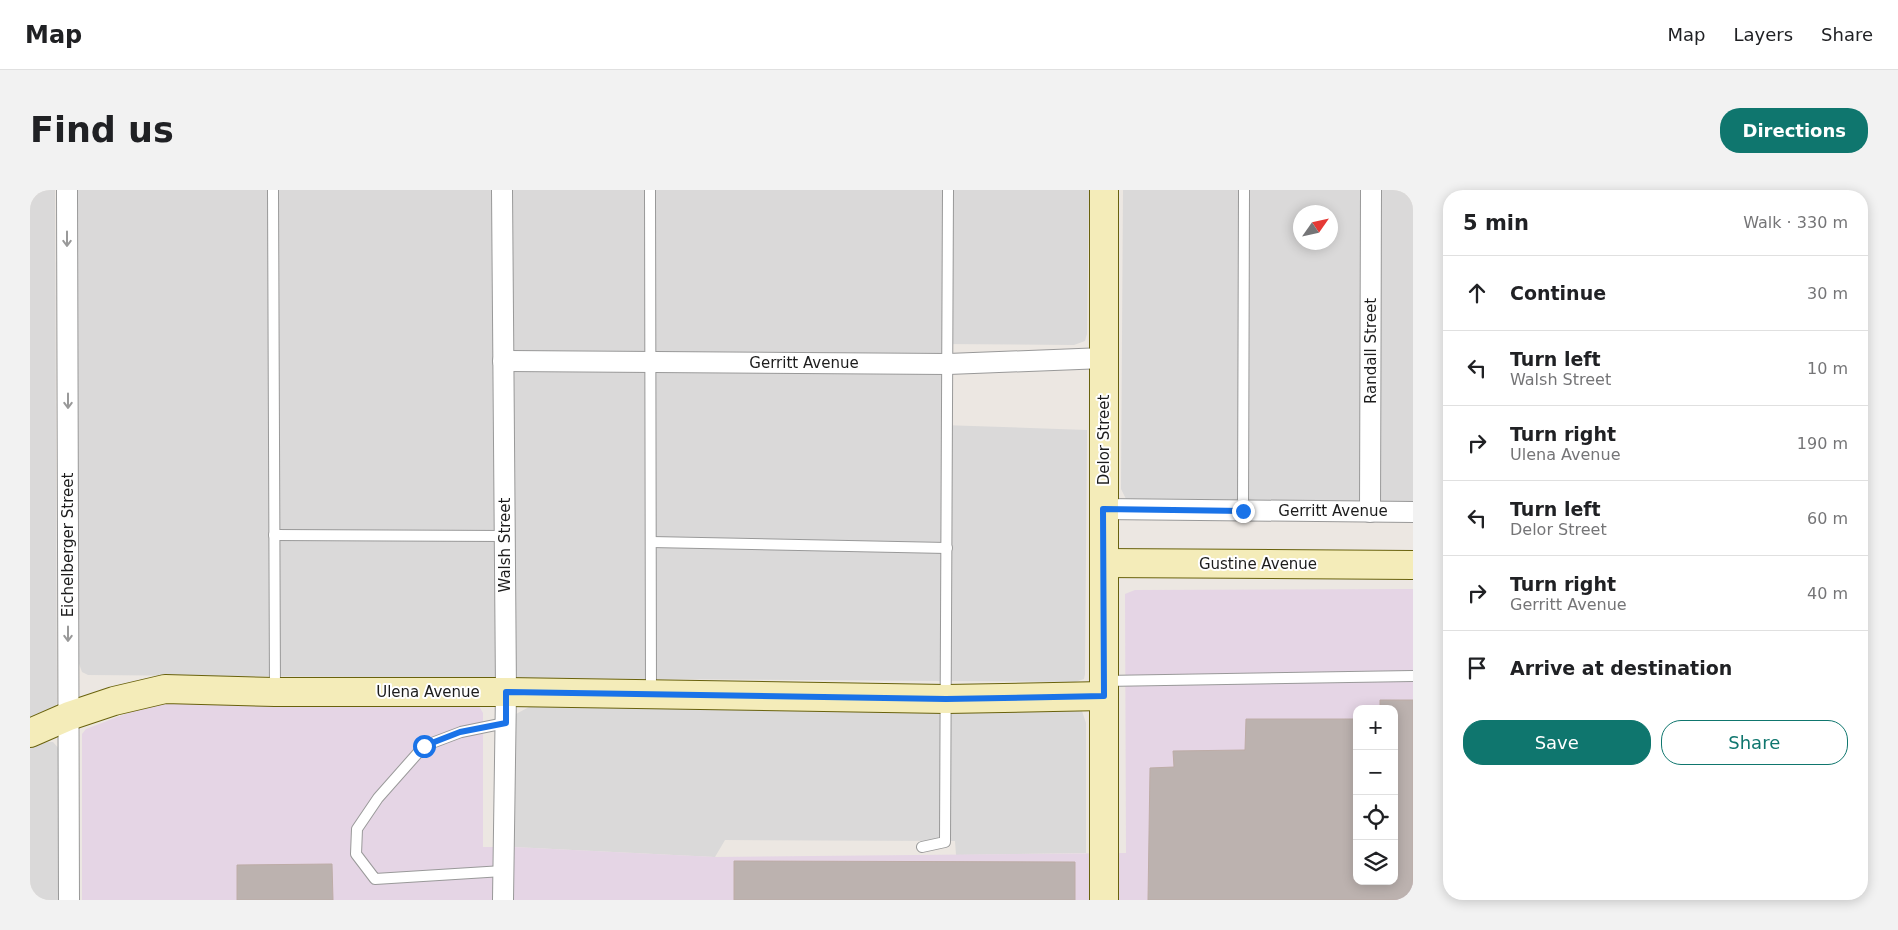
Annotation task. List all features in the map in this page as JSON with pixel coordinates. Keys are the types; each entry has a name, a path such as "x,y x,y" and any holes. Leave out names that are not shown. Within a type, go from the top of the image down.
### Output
{"street":[{"name":"Eichelberger Street","path":"67,190 69,900"},
{"name":"Walsh Street","path":"502,190 506,692 503,900"},
{"name":"Delor Street","path":"1104,190 1104,900"},
{"name":"Randall Street","path":"1370,512 1372,190"},
{"name":"Gerritt Avenue","path":"503,361 948,364 1104,358"},
{"name":"Gerritt Avenue","path":"1103,509 1413,512"},
{"name":"Gustine Avenue","path":"1104,563 1413,565"},
{"name":"Ulena Avenue","path":"30,733 69,716 114,701 165,689 275,692 506,692 946,699 1104,688"}],"lane":[{"path":"274,190 275,692"},
{"path":"650,190 651,694"},
{"path":"922,847 945,842 948,190"},
{"path":"1243,511 1244,190"},
{"path":"274,535 504,536"},
{"path":"651,542 947,548"},
{"path":"1104,688 1413,676"},
{"path":"503,871 375,879 356,854 357,829 378,798 424,746 460,732 506,723"}],"shaded area":[{"path":"30,190 55,190 57,703 53,712 30,722"},
{"path":"77,190 1089,190 1087,334 1085,341 1074,345 942,344 942,425 1087,430 1084,679 1075,682 88,675 82,672 78,661"},
{"path":"1123,190 1413,190 1413,504 1126,499 1121,489"},
{"path":"1413,589 1413,900 82,900 82,734 86,729 159,701 473,703 479,706 483,713 483,847 715,857 1126,853 1125,594 1135,590"},
{"path":"529,707 1078,709 1082,711 1086,723 1086,853 956,855 955,841 725,840 715,857 513,847 516,714"},
{"path":"47,742 53,742 60,750 60,900 30,900 30,748"}],"building":[{"path":"1380,700 1413,700 1413,900 1148,900 1150,768 1174,767 1173,751 1245,750 1246,719 1353,719 1353,885 1398,885 1398,705 1380,705"},
{"path":"734,861 1075,862 1075,900 734,900"},
{"path":"332,864 333,900 237,900 237,865"}],"route":[{"path":"424,746 460,732 506,723 506,692 946,699 1104,696 1103,509 1243,511"}]}
